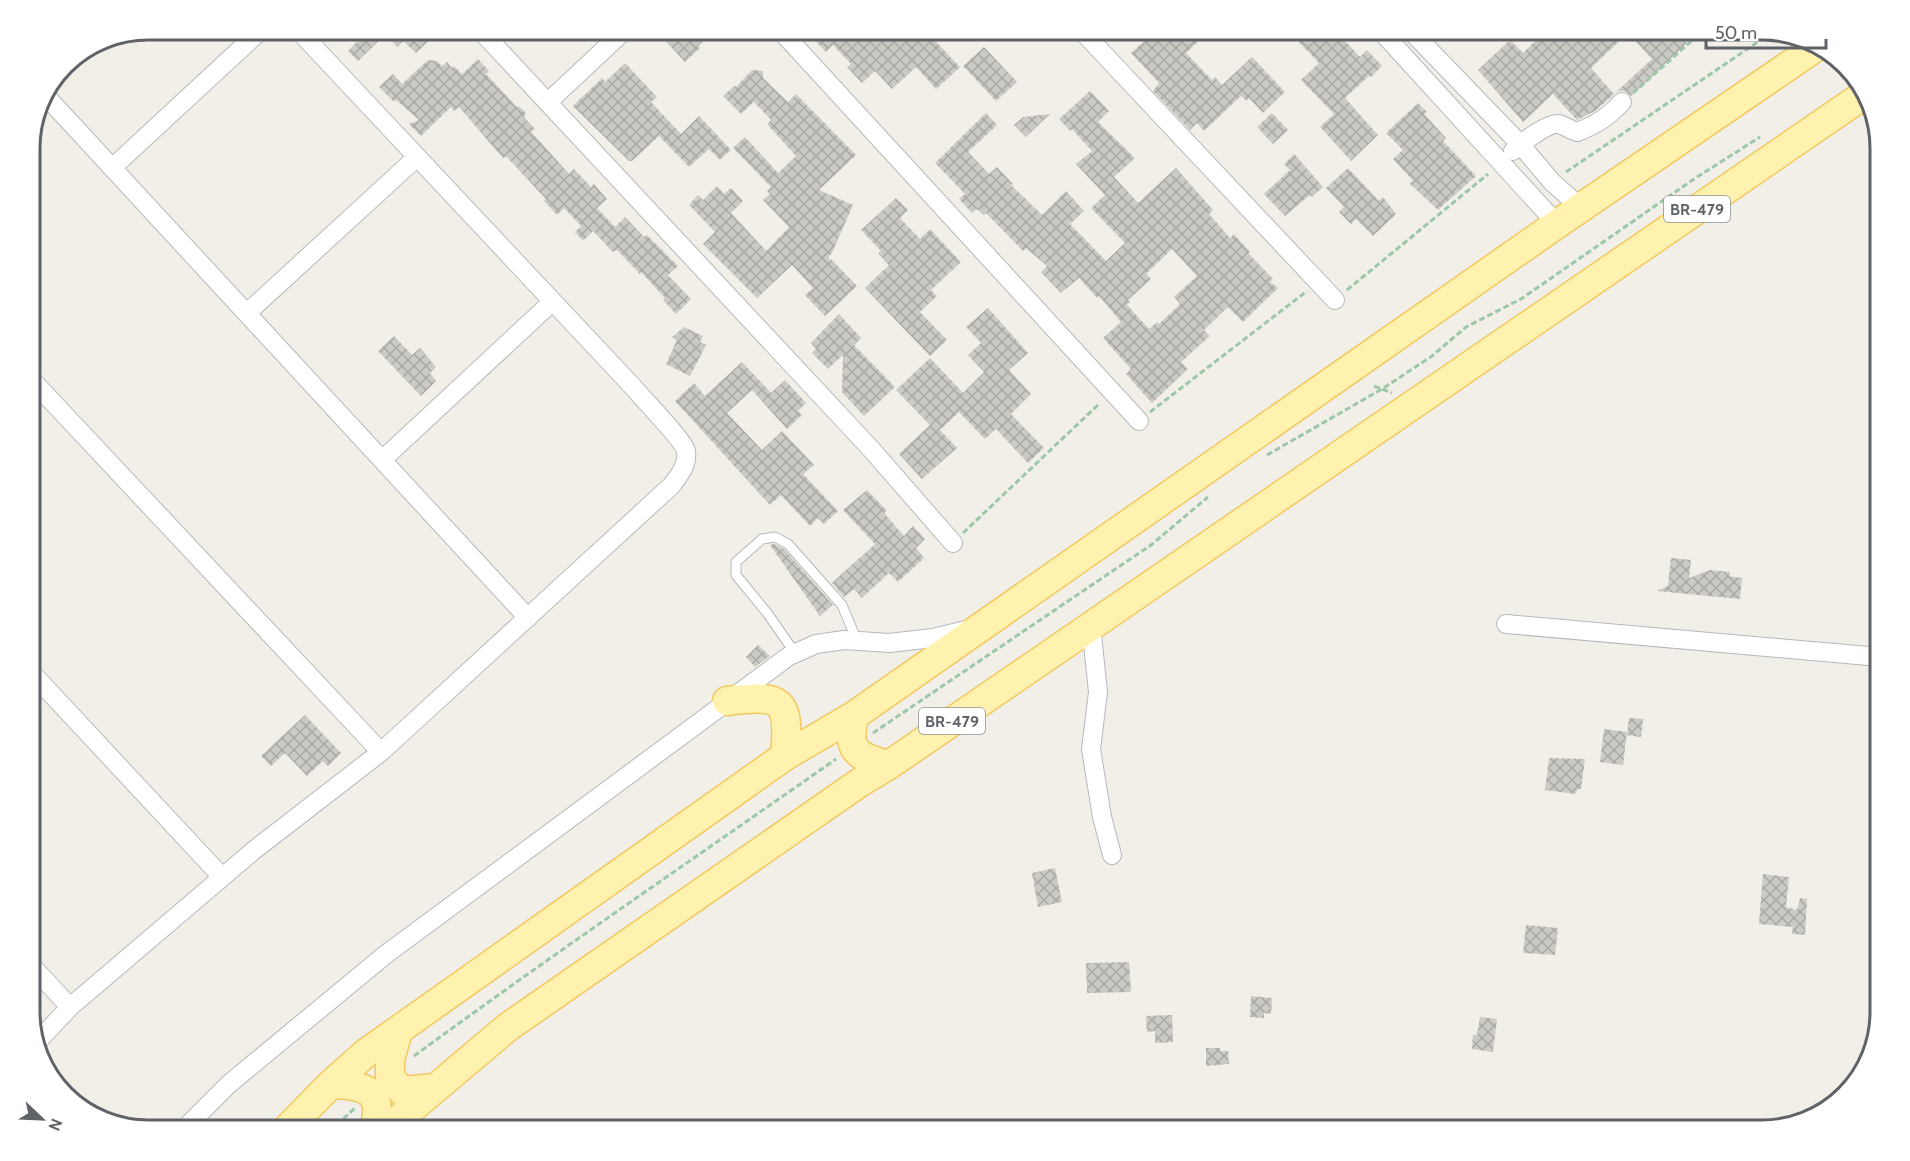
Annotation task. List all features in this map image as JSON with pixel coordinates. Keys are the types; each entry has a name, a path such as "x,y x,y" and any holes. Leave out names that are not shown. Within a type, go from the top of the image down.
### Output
{"main road":[{"path":"296,1120 366,1053 785,756 855,715 986,625 1557,224 1809,52"},
{"name":"BR-479","path":"398,1120 508,1027 859,783 889,765 1857,100"},
{"path":"727,700 767,698 778,705 786,715 785,756"},
{"path":"855,715 850,733 853,747 863,756 889,765"},
{"path":"377,1120 376,1102 380,1085 398,1031"},
{"path":"331,1084 380,1085 402,1091 436,1088"}],"street":[{"path":"112,168 250,40"},
{"path":"43,1035 70,1007 222,877 381,752 671,486 682,470 686,454 684,447 634,388 307,40"},
{"path":"489,40 871,449 953,543"},
{"path":"548,102 614,40"},
{"path":"789,40 1138,421"},
{"path":"1090,40 1335,300"},
{"path":"1389,40 1557,224"},
{"path":"1420,40 1520,144 1552,182 1581,208"},
{"path":"51,102 528,618"},
{"path":"1501,163 1520,144 1551,125 1557,124 1577,132 1608,118 1622,102"},
{"path":"247,313 416,158"},
{"path":"1531,196 1552,182"},
{"path":"382,460 552,303"},
{"path":"41,390 381,752"},
{"path":"1506,624 1870,656"},
{"path":"193,1120 229,1084 385,954 727,700 795,653 816,644 857,641 889,643 933,638 986,625"},
{"path":"1091,625 1098,692 1091,749 1100,808 1112,855"},
{"path":"41,683 222,877"},
{"path":"41,976 70,1007"}],"lane":[{"path":"795,653 768,614 736,575 736,562 762,539 775,537 788,544 842,605 857,641"}],"path":[{"path":"1622,102 1693,40"},
{"path":"1552,182 1762,40"},
{"path":"1261,459 1382,389 1432,356 1466,327 1521,299 1694,179 1767,133"},
{"path":"1335,300 1501,163"},
{"path":"1138,421 1318,283"},
{"path":"953,543 1112,391"},
{"path":"342,1120 412,1058 509,986 618,913 853,747 1151,546 1215,491"}],"building":[{"path":"358,40 380,40 358,61 348,51"},
{"path":"391,40 430,40 416,53 403,41 397,47"},
{"path":"665,40 704,40 698,46 700,48 685,62"},
{"path":"815,40 934,40 960,67 936,89 916,67 892,89 875,71 862,83 847,67 851,64 833,45 826,52"},
{"path":"1141,40 1200,40 1186,53 1212,80 1215,77 1222,85 1252,57 1285,92 1263,113 1249,98 1247,101 1241,96 1204,131 1197,123 1190,130 1153,91 1159,83 1131,53 1143,42"},
{"path":"1297,40 1344,40 1360,57 1367,50 1382,66 1345,98 1378,135 1351,161 1320,127 1334,114 1301,80 1319,63"},
{"path":"1510,40 1523,53 1536,40 1621,40 1591,68 1614,94 1652,59 1634,40 1684,40 1687,43 1631,96 1625,91 1618,91 1595,111 1577,120 1553,94 1523,122 1478,70"},
{"path":"984,47 1017,82 996,101 963,66"},
{"path":"478,59 489,71 486,74 517,107 526,113 524,117 535,129 531,132 569,174 574,169 591,187 594,184 607,199 597,208 615,227 625,217 678,266 668,275 691,299 676,314 641,272 640,274 619,252 616,250 613,252 593,231 583,241 575,232 581,226 564,208 557,215 544,201 546,199 506,156 503,158 459,107 454,111 451,107 421,136 409,124 419,120 396,100 394,102 379,87 393,74 402,84 428,60 437,61 442,66 447,62 462,74"},
{"path":"625,63 657,97 651,102 681,134 699,116 731,150 720,160 709,149 689,167 659,136 632,161 629,161 573,106 602,78 605,82"},
{"path":"752,70 763,71 763,78 788,102 796,94 856,155 819,190 853,205 829,256 829,261 831,259 857,286 825,316 805,295 813,288 792,265 757,298 703,244 715,232 689,205 698,195 703,200 717,186 724,194 731,188 743,201 731,213 766,251 789,227 763,200 770,194 767,191 771,187 733,148 745,137 778,173 796,156 767,124 771,120 754,102 741,114 723,96 734,86 736,87"},
{"path":"1090,91 1109,111 1098,122 1135,158 1114,177 1138,203 1176,168 1213,210 1209,214 1230,238 1234,234 1250,252 1248,253 1273,279 1270,282 1278,288 1243,322 1228,307 1204,330 1210,336 1181,362 1188,369 1152,403 1126,374 1131,369 1103,338 1121,322 1099,296 1097,298 1079,278 1061,293 1041,272 1047,266 1026,248 1023,251 986,213 984,215 977,209 972,213 959,199 965,194 935,163 986,113 997,125 968,152 989,174 997,167 1013,184 1011,185 1042,215 1066,191 1084,211 1070,224 1106,261 1125,243 1091,208 1105,195 1076,164 1092,151 1072,129 1070,131 1059,119","holes":["1172,249 1197,276 1174,297 1180,304 1159,324 1157,322 1149,329 1127,305 1130,302 1128,300 1151,279 1146,274"]},
{"path":"1418,103 1427,112 1424,114 1446,138 1443,141 1476,176 1438,210 1409,183 1413,181 1393,159 1403,150 1386,133"},
{"path":"1272,113 1288,130 1273,144 1257,127"},
{"path":"1050,114 1026,137 1014,125 1023,117"},
{"path":"1294,154 1323,187 1285,216 1264,194 1290,170 1284,164"},
{"path":"1348,168 1379,201 1383,197 1396,214 1373,236 1356,219 1351,224 1339,212 1344,207 1326,188"},
{"path":"896,198 908,210 900,218 920,239 930,229 961,262 931,290 937,296 920,312 947,340 930,356 865,288 889,265 878,253 881,251 861,230"},
{"path":"988,308 1028,353 1009,370 1031,394 1011,414 1044,448 1028,463 996,429 985,439 959,412 940,430 957,448 922,479 899,454 930,425 896,390 930,358 963,393 984,372 968,355 981,343 966,327"},
{"path":"839,314 861,338 854,345 895,387 864,416 842,392 843,355 828,369 812,353 816,349 811,343"},
{"path":"684,327 703,336 700,342 706,345 690,376 666,364 677,340 672,337"},
{"path":"394,336 412,355 420,348 436,367 430,373 436,381 421,396 378,351"},
{"path":"742,362 771,393 785,380 806,403 798,411 802,415 787,429 752,390 727,413 762,450 782,431 814,465 803,474 838,511 824,524 818,518 810,526 781,495 770,505 675,401 694,383 705,396"},
{"path":"867,490 887,511 884,513 904,536 913,526 925,539 916,548 924,558 898,582 889,573 862,598 854,589 844,597 832,583 875,544 843,510"},
{"path":"774,544 784,549 833,605 820,616 770,545"},
{"path":"1671,558 1691,560 1689,578 1710,570 1730,572 1729,576 1742,578 1740,599 1657,591 1668,586"},
{"path":"758,645 770,656 755,667 746,657"},
{"path":"305,715 341,753 328,766 323,761 307,776 285,753 271,766 261,756"},
{"path":"1629,718 1643,719 1641,737 1627,735"},
{"path":"1604,729 1627,732 1623,765 1600,762"},
{"path":"1549,758 1585,759 1581,789 1578,789 1575,794 1545,790"},
{"path":"1055,868 1062,902 1038,907 1032,873"},
{"path":"1763,874 1789,877 1786,907 1797,910 1800,898 1807,899 1805,935 1792,934 1793,927 1759,924"},
{"path":"1526,925 1558,928 1555,955 1523,953"},
{"path":"1129,962 1131,992 1087,993 1086,963"},
{"path":"1251,996 1272,998 1271,1014 1264,1013 1264,1018 1250,1017"},
{"path":"1172,1015 1173,1042 1155,1043 1155,1031 1147,1032 1146,1016"},
{"path":"1480,1017 1497,1019 1493,1052 1472,1049 1473,1035 1477,1035"},
{"path":"1206,1048 1220,1048 1220,1051 1228,1051 1229,1064 1206,1066"}]}
